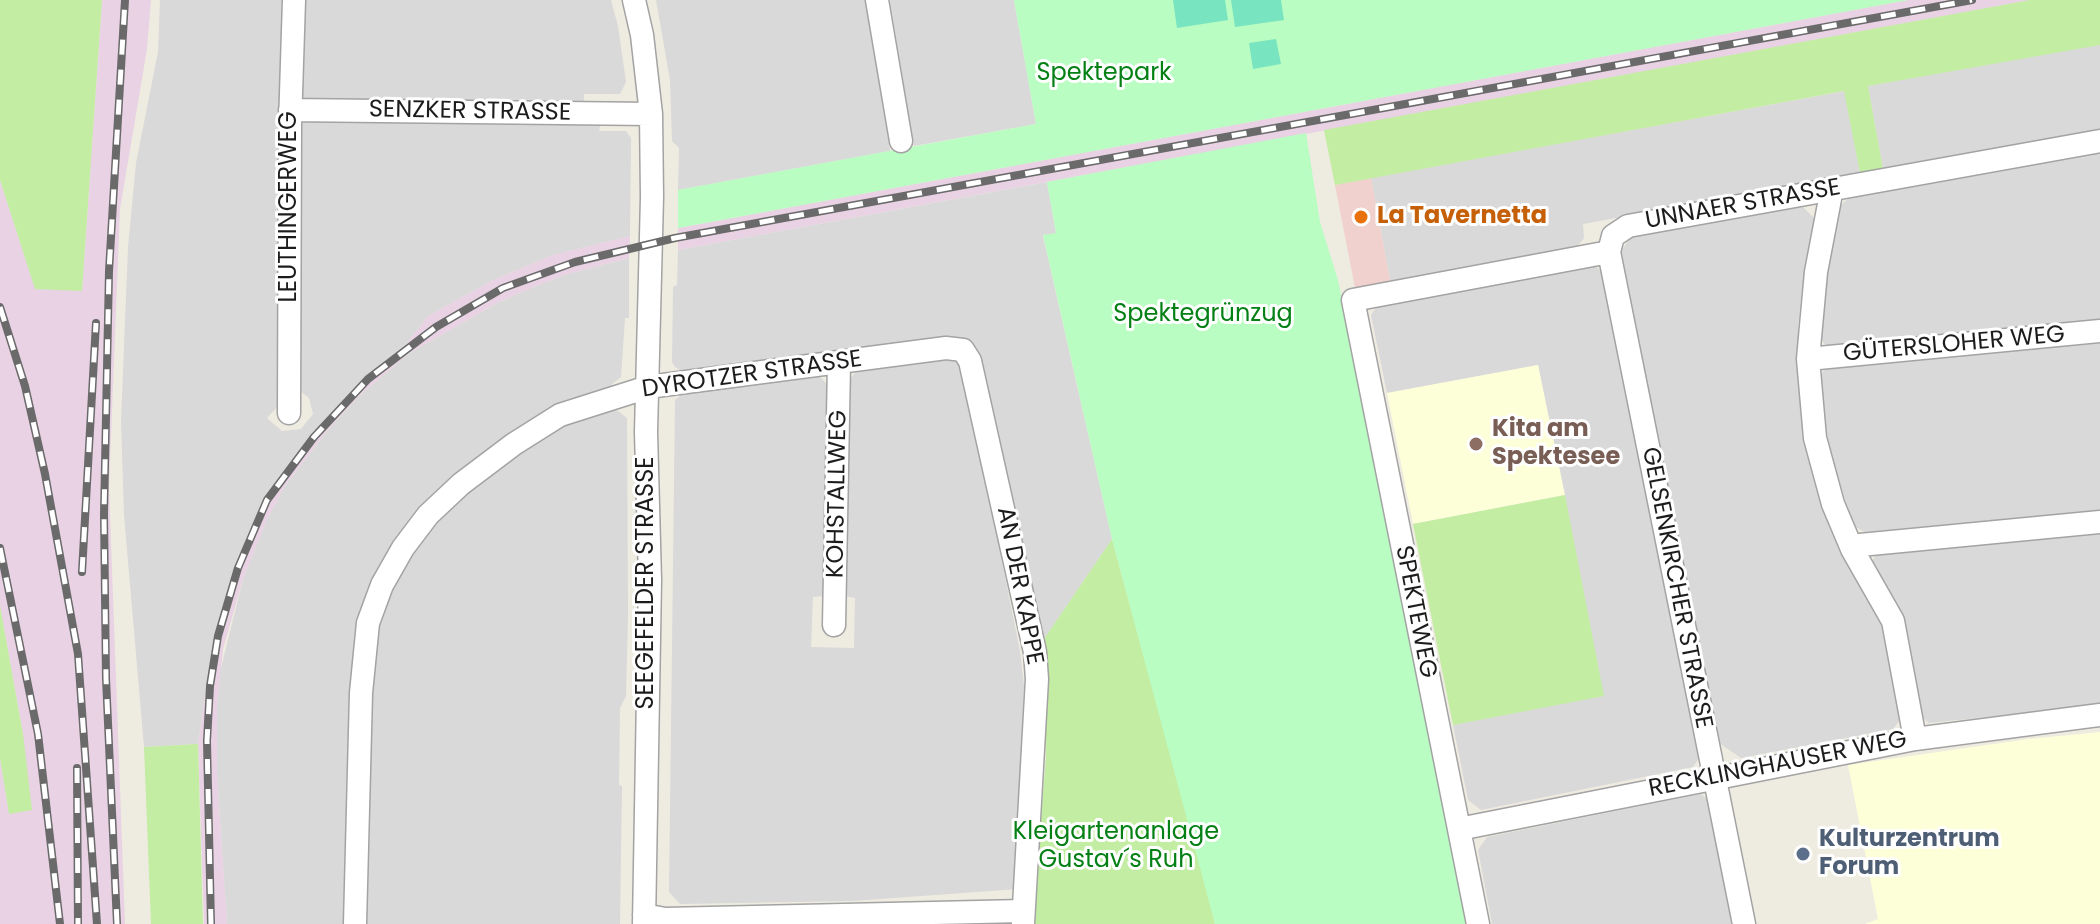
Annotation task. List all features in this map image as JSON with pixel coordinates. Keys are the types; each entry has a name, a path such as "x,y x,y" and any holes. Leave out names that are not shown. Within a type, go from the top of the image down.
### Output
{"street":[{"name":"LEUTHINGERWEG","path":"289,413 290,110 294,0"},
{"name":"SEEGEFELDER STRASSE","path":"634,0 642,35 651,114 652,243 646,471 650,629 644,919"},
{"path":"877,0 901,141"},
{"name":"SENZKER STRASSE","path":"290,110 651,114"},
{"name":"UNNAER STRASSE","path":"1609,252 1613,236 1628,226 2100,141"},
{"path":"1829,189 1830,199 1816,272 1808,359 1815,438 1833,504 1852,549 1893,621 1915,739"},
{"name":"SPEKTEWEG","path":"1478,924 1353,300 1609,252"},
{"name":"GELSENKIRCHER STRASSE","path":"1609,252 1744,924"},
{"name":"GÜTERSLOHER WEG","path":"1808,359 2100,331"},
{"name":"DYROTZER STRASSE","path":"355,924 363,658 368,623 382,585 403,548 428,515 461,484 514,444 560,415 648,387 946,348 963,350"},
{"name":"AN DER KAPPE","path":"963,350 970,361 1035,652 1036,692 1023,918"},
{"name":"KOHSTALLWEG","path":"834,625 839,364"},
{"path":"1852,549 1860,545 2100,522"},
{"name":"RECKLINGHAUSER WEG","path":"1459,829 1915,739 2100,715"},
{"path":"644,919 1023,918"}],"shaded area":[{"path":"102,0 151,0 147,49 120,209 109,487 125,924 0,924 0,758 9,813 23,734 0,606 0,180 35,288 82,291"},
{"path":"160,0 289,0 282,402 267,418 282,431 301,429 313,414 309,398 294,386 300,121 305,118 601,122 599,131 626,131 631,138 630,236 553,255 493,280 428,316 404,347 353,389 310,438 241,554 215,633 198,744 144,747 124,515 121,421 128,247 136,163 158,52"},
{"path":"302,0 611,0 626,82 620,94 584,94 584,102 314,104 305,101 301,91"},
{"path":"656,0 866,0 878,60 890,151 678,190 679,148 672,141 670,80"},
{"path":"890,0 1014,0 1036,124 914,146"},
{"path":"1908,0 2031,0 678,250 678,228"},
{"path":"2100,44 2100,129 1883,169 1868,86"},
{"path":"1845,91 1860,173 1583,224 1584,238 1577,247 1390,281 1371,178"},
{"path":"2100,151 2100,320 1827,346 1819,338 1827,261 1841,205 1850,197"},
{"path":"1371,178 1390,281 1355,288 1335,185"},
{"path":"1047,182 1056,233 1043,236 1112,539 1042,642 972,351 683,372 672,362 673,287 677,285 678,250"},
{"path":"1802,206 1815,219 1798,327 1798,365 1807,443 1844,556 1883,629 1900,720 1893,729 1741,758 1719,743 1621,251 1631,237"},
{"path":"630,236 629,258 564,275 499,302 408,354 359,396 326,432 285,486 267,519 243,579 223,649 217,706 217,776 227,924 204,924 198,744 215,633 241,554 268,495 310,438 353,389 404,347 428,316 493,280 553,255"},
{"path":"629,258 629,318 625,318 621,377 612,384 614,390 519,433 377,584 349,924 227,924 217,776 220,672 243,579 267,519 285,486 326,432 359,396 408,354 499,302 564,275"},
{"path":"1593,265 1603,272 1700,757 1693,767 1481,810 1468,800 1453,725 1603,695 1538,365 1387,393 1371,315 1377,306"},
{"path":"2100,342 2100,510 1865,532 1853,526 1830,451 1824,417 1819,376 1827,367"},
{"path":"955,358 962,364 1020,651 1024,686 1018,889 853,901 680,904 669,892 675,400 682,394 819,376 827,384 824,596 813,597 811,647 854,648 855,598 844,596 848,381 856,372"},
{"name":"Kita am Spektesee","path":"1538,365 1565,495 1413,524 1387,393"},
{"path":"603,408 618,411 627,418 628,615 626,696 620,708 620,924 361,924 370,645 389,588 436,517 537,436"},
{"path":"2100,532 2100,705 1929,723 1920,716 1871,564 1877,552"},
{"path":"2100,732 2100,924 1865,924 1878,919 1848,765 2028,739"},
{"path":"1701,794 1708,800 1733,924 1492,924 1478,850 1487,837"}],"green space":[{"path":"0,0 102,0 82,291 35,289 0,180"},
{"name":"Spektepark","path":"1014,0 1908,0 678,228 678,190 1036,124"},
{"path":"1173,0 1225,0 1228,20 1177,28"},
{"path":"1231,0 1281,0 1284,20 1235,27"},
{"path":"2030,0 2100,0 2100,45 1868,86 1883,169 1860,173 1844,91 1335,185 1324,130"},
{"path":"1276,39 1281,64 1253,69 1249,43"},
{"name":"Spektegrünzug","path":"1306,133 1320,222 1338,280 1469,924 1215,924 1112,539 1043,235 1056,233 1047,182"},
{"path":"1565,495 1604,696 1453,725 1413,524"},
{"name":"Kleigartenanlage Gustav´s Ruh","path":"1112,539 1215,924 1033,924 1046,756 1042,642"},
{"path":"0,606 23,734 32,810 9,814 0,758"},
{"path":"198,744 203,924 151,924 144,747"}],"railway":[{"path":"117,924 106,678 104,514 109,271 125,0"},
{"path":"211,924 207,741 210,686 218,636 238,568 267,500 314,437 368,379 436,327 503,288 575,262 675,238 1972,0"},
{"path":"0,307 25,386 45,474 78,654 97,924"},
{"path":"82,572 96,323"},
{"path":"0,548 38,734 60,924"},
{"path":"77,768 78,924"}],"place":[{"name":"La Tavernetta","path":"1361,217"},
{"name":"Kita am Spektesee","path":"1476,444"},
{"name":"Kulturzentrum Forum","path":"1803,854"}]}
